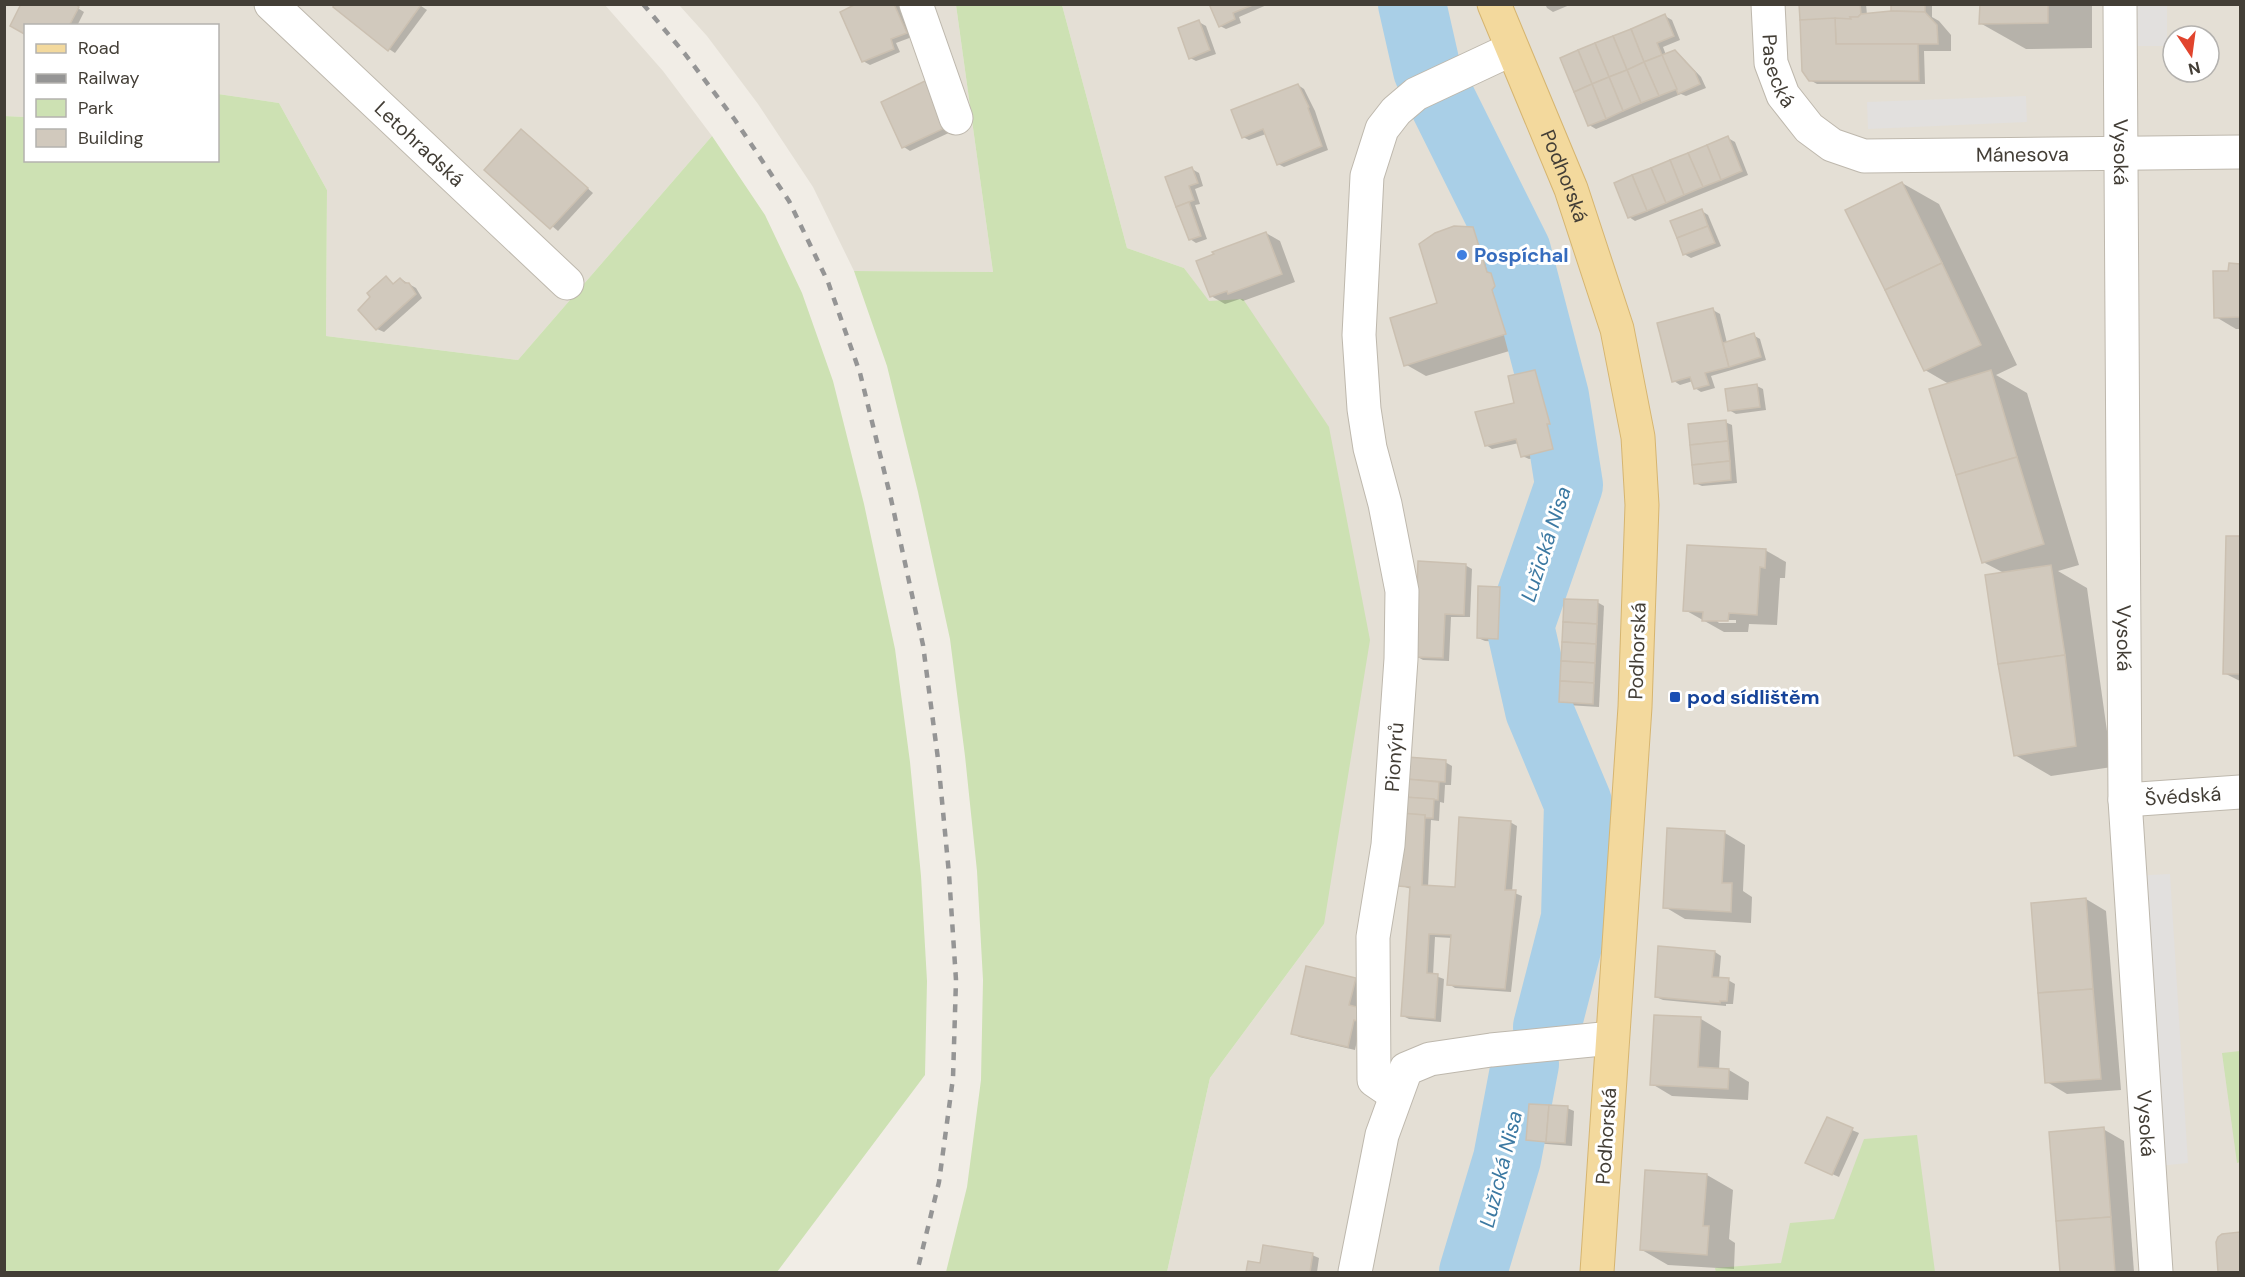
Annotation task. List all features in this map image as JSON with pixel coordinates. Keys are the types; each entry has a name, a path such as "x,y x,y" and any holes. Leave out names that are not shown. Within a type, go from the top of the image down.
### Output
{"main road":[{"name":"Podhorská","path":"1494,4 1571,189 1617,329 1638,437 1642,505 1635,707 1597,1272"}],"street":[{"name":"Letohradská","path":"271,4 567,283"},
{"path":"916,4 956,118"},
{"name":"Vysoká","path":"2120,4 2125,800 2156,1272"},
{"name":"Pasecká","path":"1769,20 1771,63 1783,96 1809,128"},
{"name":"Pionýrů","path":"1396,1095 1374,1080 1373,937 1388,845 1401,659 1402,591 1385,504 1370,448 1364,409 1359,335 1367,176 1382,129 1396,111 1416,94 1512,49"},
{"name":"Mánesova","path":"1809,128 1832,145 1864,156 2241,152"},
{"name":"Švédská","path":"2125,800 2241,792"},
{"path":"1354,1272 1382,1135 1406,1070 1430,1059 1491,1050 1612,1038"}],"shaded area":[{"path":"4,5 605,5 663,71 712,136 518,360 326,336 327,190 279,103 219,94 219,24 24,24 24,117 5,116"},
{"path":"679,5 956,5 993,272 854,271 813,187 758,104 707,36"},
{"path":"1062,5 2240,5 2240,1272 1167,1272 1210,1078 1324,924 1209,302 1184,268 1127,248"},
{"path":"2132,5 2167,5 2167,24 2161,24 2161,46 2132,46"},
{"path":"2026,96 2027,122 1868,129 1867,102"},
{"path":"2170,874 2188,1163 2149,1167 2130,876"}],"green space":[{"path":"956,5 1062,5 1127,248 1184,268 1209,301 1243,299 1329,427 1370,640 1324,924 1210,1078 1167,1272 946,1272 967,1187 981,1080 983,980 977,871 950,639 918,492 887,366 854,271 993,272"},
{"path":"219,94 279,103 327,190 326,336 518,360 712,136 765,215 802,293 833,381 864,504 895,649 910,762 921,876 927,981 925,1075 777,1272 5,1272 4,116 24,117 24,162 219,162"},
{"path":"2240,1051 2240,1162 2237,1163 2222,1053"},
{"path":"1917,1135 1935,1272 1716,1272 1715,1268 1781,1263 1790,1223 1834,1219 1864,1139"}],"building":[{"path":"21,4 75,4 79,7 70,24 24,24 24,34 10,26"},
{"path":"334,4 421,5 388,51 333,7"},
{"path":"856,4 894,4 907,33 891,39 894,49 862,62 840,12"},
{"path":"1209,4 1255,4 1233,13 1235,19 1219,27"},
{"path":"1799,4 1860,4 1861,14 1858,17 1850,17 1851,19 1800,20"},
{"path":"1891,4 1925,4 1925,12 1891,11"},
{"path":"1980,4 2048,4 2048,23 1979,24"},
{"path":"1891,11 1925,12 1937,25 1938,44 1836,44 1835,18 1851,19 1850,17 1858,17 1861,14"},
{"path":"1665,14 1674,36 1657,43 1662,55 1644,62 1631,29"},
{"path":"1835,18 1836,44 1918,44 1919,81 1809,81 1802,71 1800,20"},
{"path":"1199,20 1210,50 1189,59 1178,28"},
{"path":"1631,29 1644,62 1627,70 1613,36"},
{"path":"1613,36 1627,70 1609,77 1595,43"},
{"path":"1595,43 1609,77 1592,84 1578,50"},
{"path":"1578,50 1592,84 1574,92 1560,58"},
{"path":"1675,50 1695,72 1700,84 1678,94 1662,55"},
{"path":"1662,55 1677,89 1659,96 1644,62"},
{"path":"1644,62 1659,96 1641,103 1627,70"},
{"path":"1627,70 1641,103 1623,111 1609,77"},
{"path":"1609,77 1623,111 1606,119 1592,84"},
{"path":"927,80 949,126 902,148 881,102"},
{"path":"1298,84 1309,107 1322,146 1277,165 1263,129 1242,138 1231,110"},
{"path":"1592,84 1606,119 1588,126 1574,92"},
{"path":"521,129 588,188 550,229 484,170"},
{"path":"1728,136 1742,171 1721,180 1707,145"},
{"path":"1707,145 1721,180 1703,187 1688,153"},
{"path":"1688,153 1703,187 1684,195 1670,160"},
{"path":"1670,160 1684,195 1666,203 1651,168"},
{"path":"1192,167 1198,183 1189,186 1194,200 1176,207 1165,177"},
{"path":"1651,168 1666,203 1647,211 1632,175"},
{"path":"1632,175 1647,211 1628,218 1614,183"},
{"path":"1902,182 1942,263 1885,290 1845,210"},
{"path":"1189,202 1201,236 1189,240 1176,207"},
{"path":"1702,209 1708,226 1677,238 1670,221"},
{"path":"1454,226 1473,227 1487,272 1491,273 1495,286 1492,290 1506,334 1404,366 1390,318 1437,303 1419,244 1435,233"},
{"path":"1708,226 1715,243 1683,255 1677,238"},
{"path":"1266,232 1282,274 1228,294 1227,291 1210,297 1196,261 1214,254 1212,252"},
{"path":"1942,263 1981,345 1924,371 1885,290"},
{"path":"2229,263 2240,264 2240,317 2214,318 2213,271 2228,271"},
{"path":"386,276 393,284 400,278 405,283 409,283 416,294 376,330 358,310 370,297 367,293"},
{"path":"1713,308 1729,367 1705,373 1709,385 1694,389 1690,377 1672,382 1657,323"},
{"path":"1754,333 1761,357 1729,367 1723,343"},
{"path":"1535,370 1550,424 1547,424 1553,449 1521,457 1516,439 1485,446 1475,412 1514,403 1508,376"},
{"path":"1991,370 2017,457 1956,475 1929,389"},
{"path":"1757,384 1760,407 1728,411 1725,389"},
{"path":"1726,420 1728,441 1690,445 1688,424"},
{"path":"1728,441 1730,461 1692,465 1690,445"},
{"path":"2017,457 2044,544 1982,563 1956,475"},
{"path":"1730,461 1731,480 1694,484 1692,465"},
{"path":"2226,536 2240,536 2240,674 2223,674"},
{"path":"1687,545 1766,549 1765,568 1760,567 1757,615 1729,613 1728,621 1702,621 1703,612 1683,611"},
{"path":"1418,561 1466,564 1464,615 1445,614 1443,658 1415,657"},
{"path":"2051,565 2065,655 1998,664 1985,575"},
{"path":"1478,586 1500,587 1498,639 1477,638"},
{"path":"1564,599 1598,600 1597,624 1563,622"},
{"path":"1563,622 1597,624 1596,644 1562,642"},
{"path":"1562,642 1596,644 1595,663 1561,661"},
{"path":"2065,655 2076,746 2014,756 1998,664"},
{"path":"1561,661 1595,663 1594,683 1560,681"},
{"path":"1560,681 1594,683 1593,704 1559,702"},
{"path":"1407,757 1446,760 1445,782 1406,779"},
{"path":"1406,779 1439,782 1438,800 1404,797"},
{"path":"1404,797 1434,799 1433,818 1425,818 1425,815 1403,814"},
{"path":"1401,813 1425,815 1422,885 1455,887 1459,817 1511,821 1505,890 1516,890 1505,989 1447,985 1451,935 1429,934 1427,973 1438,974 1435,1019 1401,1016 1410,887 1398,886"},
{"path":"1667,828 1725,831 1722,883 1732,883 1731,912 1663,908"},
{"path":"2086,898 2093,989 2038,993 2031,903"},
{"path":"1658,946 1715,951 1712,977 1729,978 1727,1001 1720,1001 1720,1003 1655,997"},
{"path":"1306,966 1356,978 1349,1005 1357,1007 1357,1021 1354,1020 1348,1047 1291,1034"},
{"path":"2093,989 2101,1079 2045,1083 2038,993"},
{"path":"1654,1015 1701,1017 1698,1067 1729,1069 1728,1089 1650,1085"},
{"path":"1529,1104 1549,1105 1546,1142 1526,1140"},
{"path":"1549,1105 1568,1106 1565,1143 1546,1142"},
{"path":"1827,1117 1853,1128 1832,1175 1805,1163"},
{"path":"2104,1127 2111,1217 2056,1221 2049,1132"},
{"path":"1645,1170 1707,1174 1703,1226 1709,1226 1707,1255 1640,1250"},
{"path":"2111,1217 2115,1272 2060,1272 2056,1221"},
{"path":"2240,1232 2240,1272 2218,1272 2216,1242 2218,1237 2222,1234"},
{"path":"1263,1245 1313,1253 1310,1272 1246,1272 1248,1261 1260,1263"}],"waterway":[{"name":"Lužická Nisa","path":"1412,4 1427,70 1517,251 1555,396 1569,485 1520,626 1539,710 1578,803 1575,918 1547,1027"},
{"name":"Lužická Nisa","path":"1473,1272 1507,1159 1525,1064"}],"railway":[{"path":"643,4 685,54 735,120 789,201 828,282 860,373 923,645 938,759 956,980 953,1078 939,1182 917,1272"}],"place":[{"name":"Pospíchal","path":"1462,255"},
{"name":"pod sídlištěm","path":"1675,697"}]}
